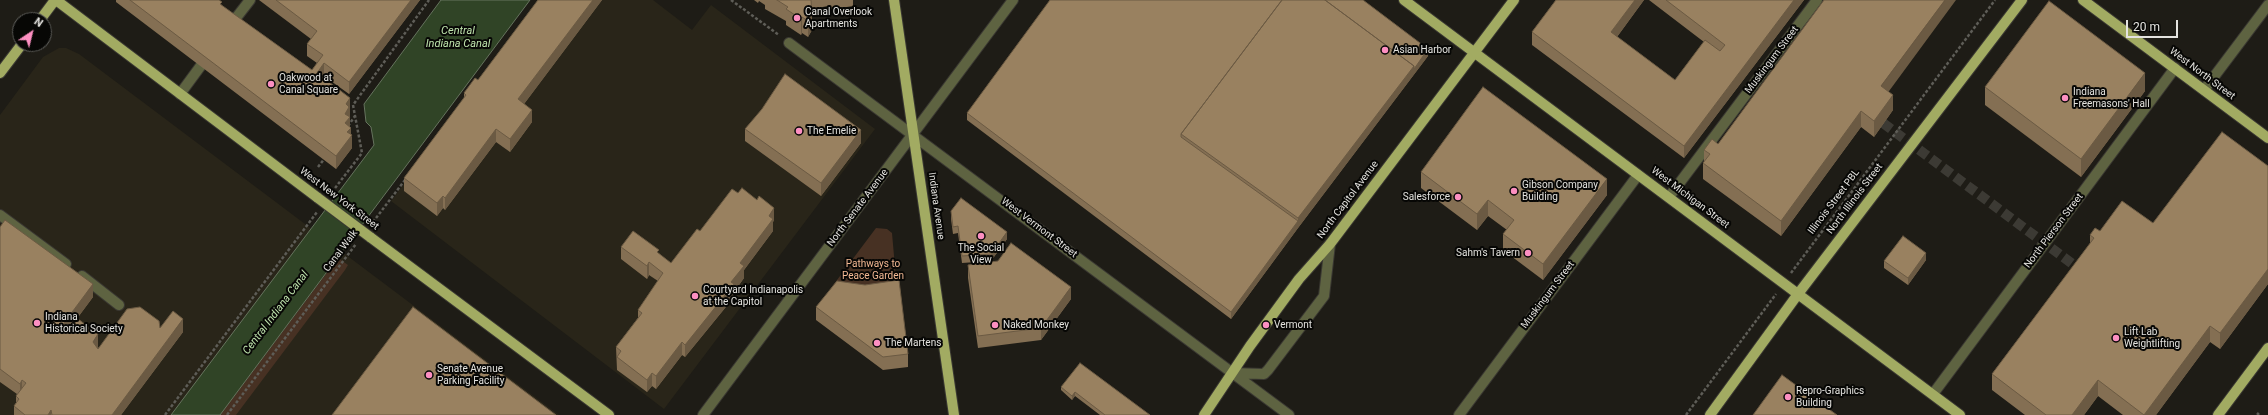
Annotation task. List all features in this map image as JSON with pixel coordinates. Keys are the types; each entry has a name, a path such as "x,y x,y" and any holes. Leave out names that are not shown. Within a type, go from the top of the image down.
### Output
{"main road":[{"path":"46,12 55,0"},
{"name":"West New York Street","path":"55,0 180,94 319,202 370,237 610,415"},
{"name":"Indiana Avenue","path":"894,0 954,415"},
{"name":"West Michigan Street","path":"1404,0 1960,415"},
{"name":"North Capitol Avenue","path":"1204,415 1299,279 1330,244 1514,0"},
{"name":"North Illinois Street","path":"1710,415 1798,294 2022,0"},
{"name":"West North Street","path":"2083,0 2268,138"},
{"path":"0,73 16,52"},
{"path":"2218,415 2268,348"}],"street":[{"path":"222,38 250,0"},
{"name":"North Senate Avenue","path":"703,415 1013,0"},
{"name":"Muskingum Street","path":"1669,197 1817,0"},
{"path":"2204,90 2268,6"},
{"name":"West Vermont Street","path":"789,43 914,134 1289,415"},
{"path":"180,94 212,51"},
{"name":"North Pierson Street","path":"1933,394 2175,68"},
{"name":"Muskingum Street","path":"1459,415 1638,174"},
{"path":"0,215 119,305"},
{"path":"1232,373 1264,374 1280,354 1324,296 1330,244"}],"path":[{"path":"330,195 362,152 353,105 429,0"},
{"path":"731,0 789,43"},
{"name":"Illinois Street PBL","path":"1686,415 1995,0"},
{"path":"346,129 355,116"},
{"path":"318,167 328,155"},
{"name":"Canal Walk","path":"370,225 407,178"},
{"path":"165,415 319,202"},
{"name":"Canal Walk","path":"227,415 357,243"}],"shaded area":[{"path":"542,0 653,0 692,30 711,5 875,129 664,409 391,201"},
{"path":"59,48 66,48 79,54 559,415 0,415 0,115 43,57"}],"green space":[{"name":"Pathways to Peace Garden","path":"876,228 887,229 892,233 897,290 839,292 831,288"},
{"path":"338,258 348,265 345,270 236,415 220,415"}],"water":[{"name":"Central Indiana Canal","path":"441,0 530,0 220,415 171,415 374,145 371,127 366,122 364,104"}],"building":[{"name":"Oakwood at Canal Square","path":"130,0 219,0 222,2 220,4 312,70 323,55 307,44 317,31 276,0 411,0 349,82 324,63 317,73 350,98 346,104 349,107 345,114 350,117 345,123 351,128 347,132 352,135 336,156"},
{"path":"538,0 593,0 518,99 532,110 510,139 496,129 445,198 443,196 437,203 404,178 466,95 464,93 475,78 478,80"},
{"path":"777,0 811,0 812,14 808,21 802,17 801,19 786,9 788,7"},
{"path":"1050,0 1282,0 1181,134 1181,137 1298,221 1231,312 967,113"},
{"path":"1282,0 1325,0 1414,66 1298,218 1181,134"},
{"path":"1325,0 1363,0 1428,49 1414,69 1414,66"},
{"path":"1556,0 1635,0 1611,32 1675,80 1705,40 1720,51 1725,45 1666,0 1794,0 1684,146 1532,32"},
{"path":"1824,0 1945,0 1881,86 1893,95 1874,121 1861,111 1781,221 1703,163 1710,154 1704,150 1712,139 1718,144"},
{"name":"Indiana Freemasons' Hall","path":"2049,1 2145,73 2081,159 1985,87"},
{"name":"The Emelie","path":"785,74 861,130 821,183 745,129 762,109"},
{"name":"Gibson Company Building","path":"1483,87 1607,179 1543,264 1503,234 1514,220 1488,200 1477,214 1421,172"},
{"path":"2222,132 2268,166 2268,269 2220,333 2210,326 2144,415 2098,380 2072,415 2046,415 1992,374 2094,238 2090,235 2095,228 2100,231 2122,201 2153,223"},
{"name":"Courtyard Indianapolis at the Capitol","path":"742,188 757,200 759,196 774,208 769,216 773,219 740,263 744,266 731,282 734,284 685,345 682,342 656,376 652,373 647,380 617,357 621,351 616,347 642,313 638,310 663,273 649,262 647,266 621,247 633,231 659,250 657,252 671,263 697,229 700,231 732,189 738,193"},
{"name":"The Social View","path":"961,198 1007,232 991,254 962,256 958,226 953,227 951,211"},
{"name":"Indiana Historical Society","path":"5,220 93,284 64,323 71,329 78,319 98,334 93,342 98,349 127,309 140,307 159,321 160,328 173,311 183,319 112,415 52,415 51,410 48,415 25,415 14,406 19,399 16,396 26,383 22,380 20,384 0,369 0,227"},
{"path":"1903,236 1926,253 1908,278 1884,261"},
{"path":"1011,243 1071,287 1041,328 978,336 968,265 998,261"},
{"name":"The Martens","path":"899,280 908,354 883,357 816,307 837,281 865,285"},
{"name":"Senate Avenue Parking Facility","path":"413,307 556,415 332,415"},
{"path":"1080,363 1150,415 1105,415 1075,392 1072,396 1061,387"},
{"name":"Repro-Graphics Building","path":"1782,375 1837,415 1753,415"}],"tunnel":[{"path":"1883,123 2082,271"}],"place":[{"name":"Canal Overlook Apartments","path":"797,18"},
{"name":"Asian Harbor","path":"1385,50"},
{"name":"Oakwood at Canal Square","path":"271,84"},
{"name":"Indiana Freemasons' Hall","path":"2065,98"},
{"name":"The Emelie","path":"799,131"},
{"name":"Gibson Company Building","path":"1514,191"},
{"name":"Salesforce","path":"1458,197"},
{"name":"The Social View","path":"981,236"},
{"name":"Sahm's Tavern","path":"1528,253"},
{"name":"Courtyard Indianapolis at the Capitol","path":"695,296"},
{"name":"Indiana Historical Society","path":"37,323"},
{"name":"Naked Monkey","path":"995,325"},
{"name":"Vermont","path":"1266,325"},
{"name":"Lift Lab Weightlifting","path":"2116,338"},
{"name":"The Martens","path":"877,343"},
{"name":"Senate Avenue Parking Facility","path":"429,375"},
{"name":"Repro-Graphics Building","path":"1788,397"}]}
